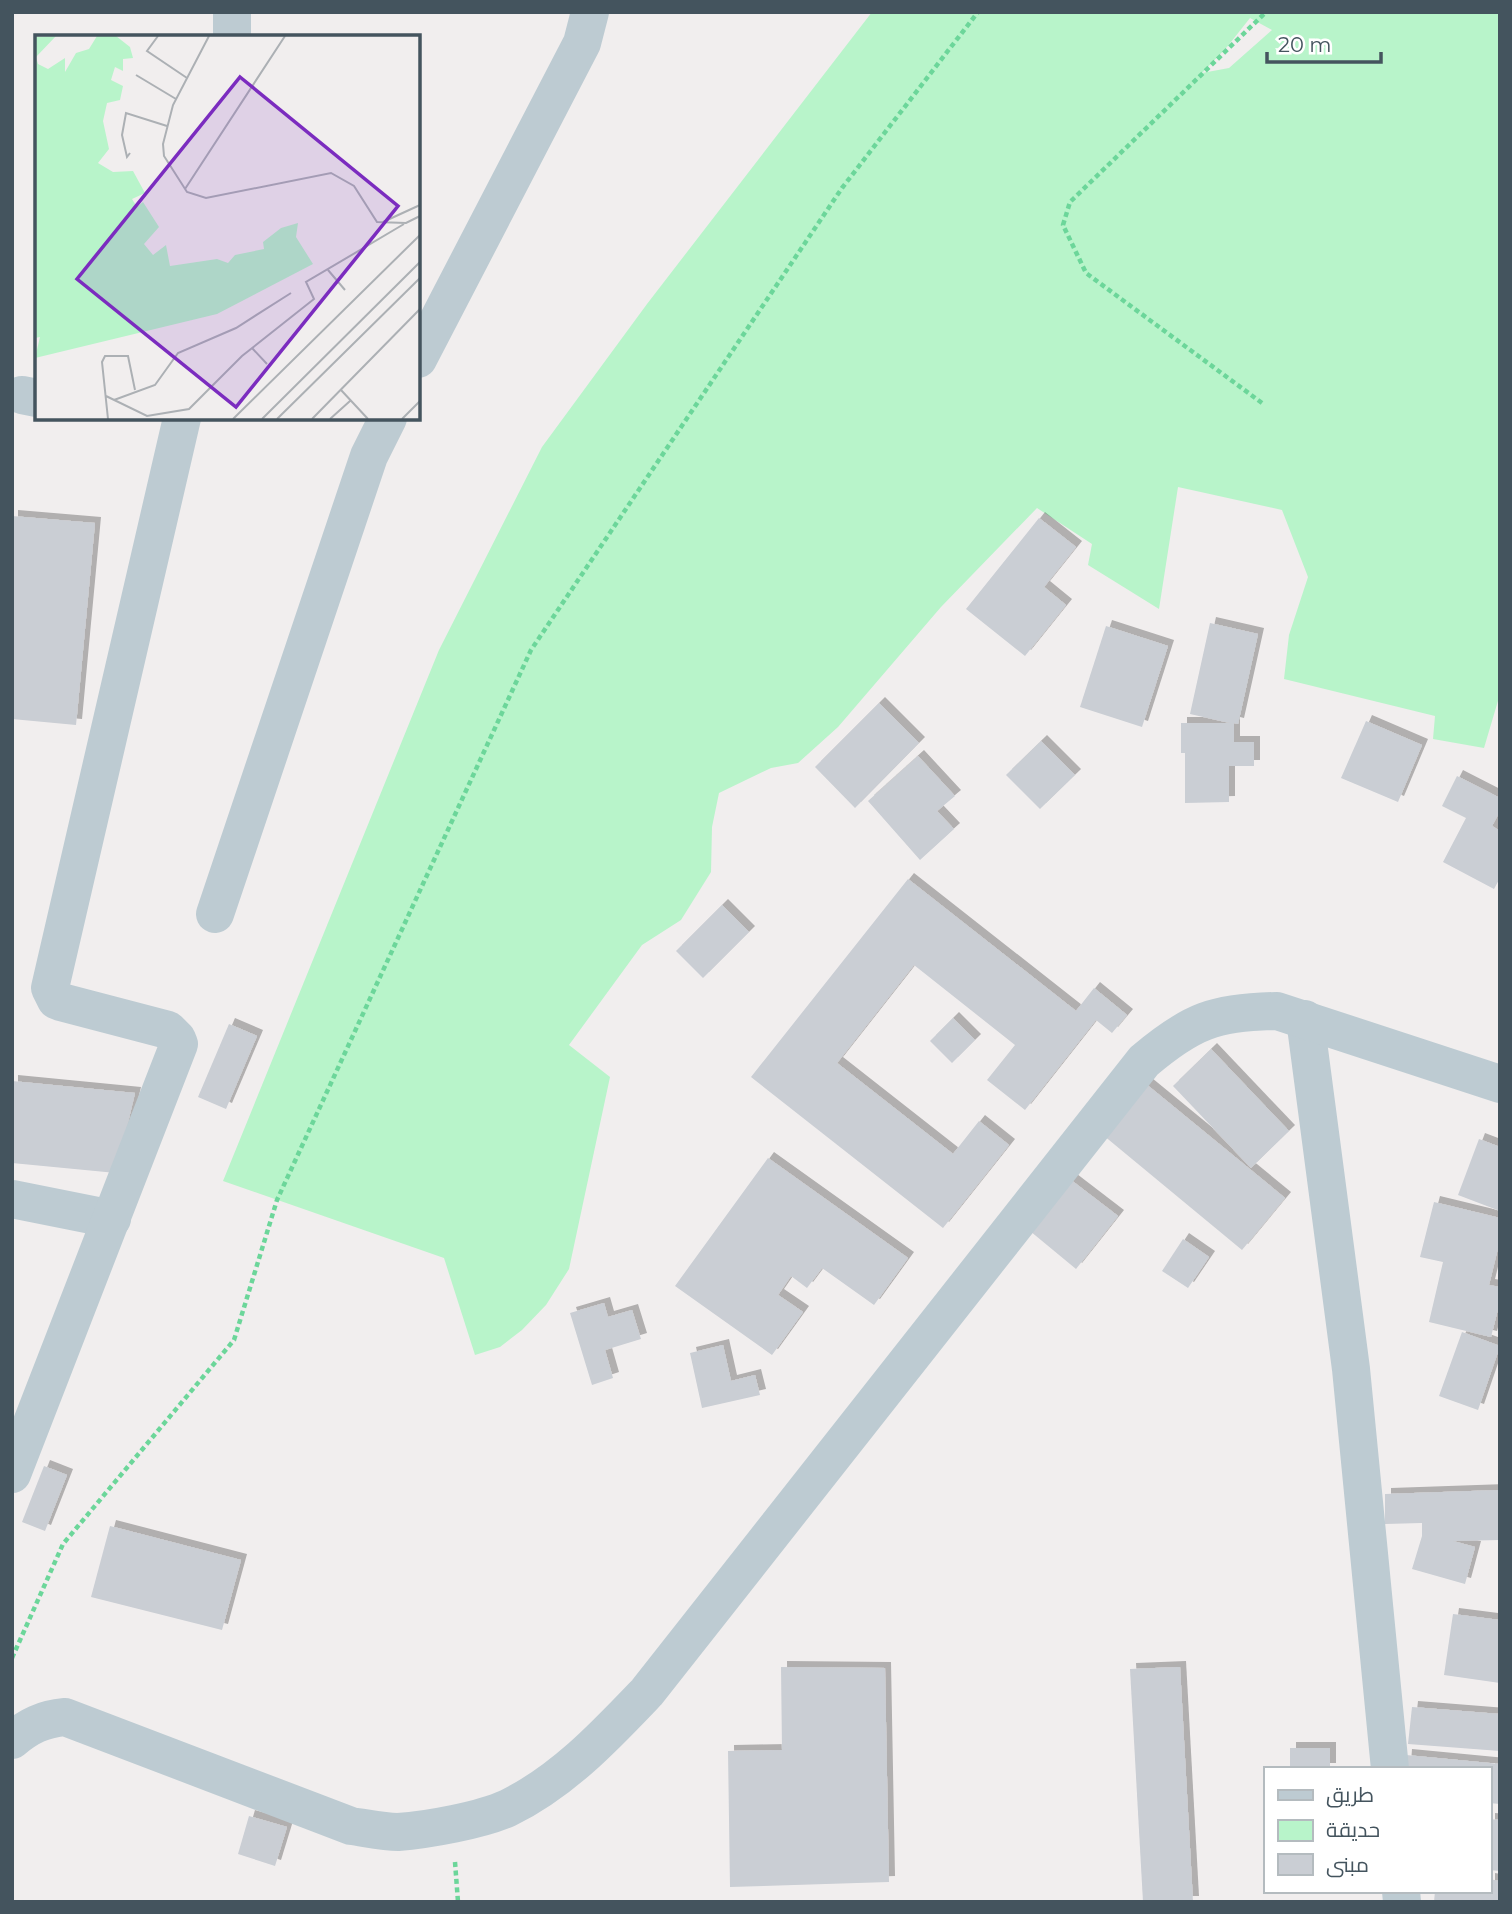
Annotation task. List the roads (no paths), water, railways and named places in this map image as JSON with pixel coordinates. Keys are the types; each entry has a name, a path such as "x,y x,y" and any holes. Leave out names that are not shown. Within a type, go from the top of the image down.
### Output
{"street":[{"path":"232,12 232,35"},
{"path":"420,355 582,43 590,12"},
{"path":"12,1474 179,1044 168,1030 56,1000 50,988 179,420"},
{"path":"215,914 365,467 387,420"},
{"path":"16,1741 34,1724 49,1718 65,1717 351,1826 397,1832 452,1823 505,1809 539,1790 598,1743 647,1692 1144,1061 1174,1035 1209,1018 1242,1011 1277,1010 1500,1084"},
{"path":"1305,1019 1352,1369 1390,1767"},
{"path":"12,1199 112,1219"}]}
